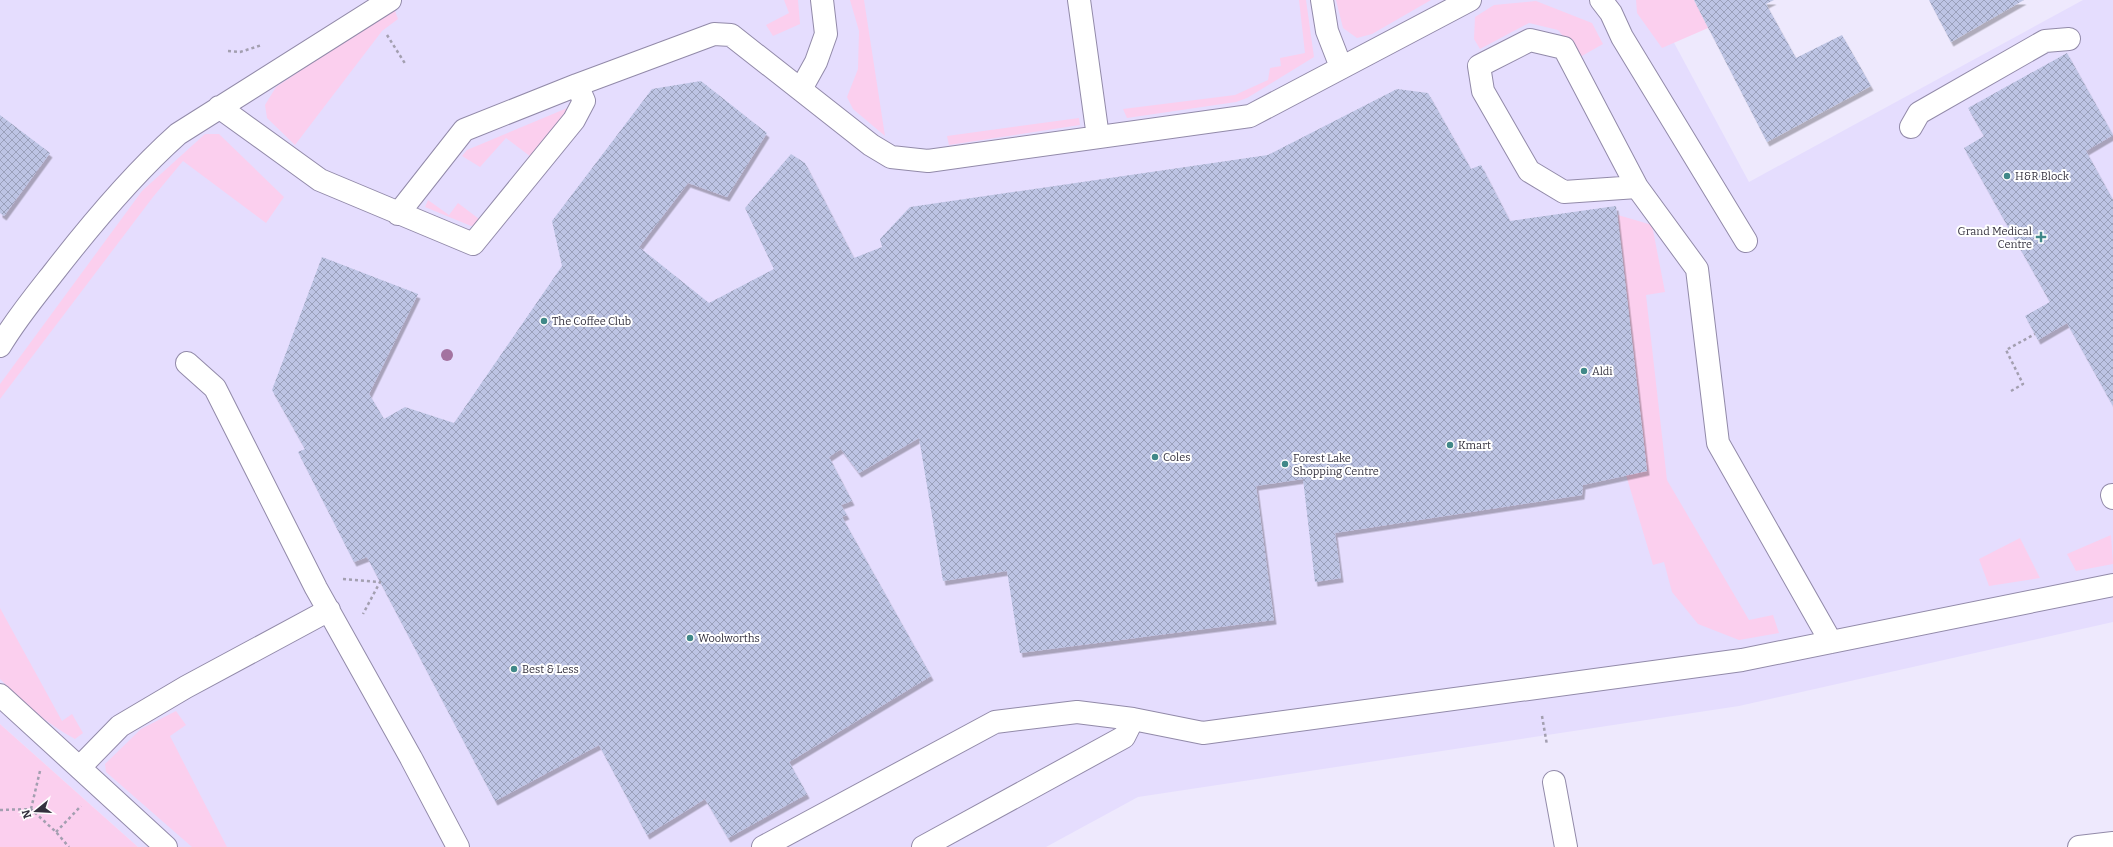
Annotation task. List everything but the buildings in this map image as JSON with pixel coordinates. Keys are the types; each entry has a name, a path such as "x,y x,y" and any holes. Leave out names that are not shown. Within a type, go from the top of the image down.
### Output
{"street":[{"path":"0,346 7,319 148,161 178,134 390,0"},
{"path":"801,89 816,62 826,34 822,0"},
{"path":"1079,0 1098,137"},
{"path":"1322,0 1326,32 1341,68"},
{"path":"398,214 464,130 577,85 714,34 723,33 731,35 871,145 891,157 928,161 1250,116 1470,0"},
{"path":"1601,0 1611,13 1622,37 1746,241"},
{"path":"1911,127 1919,113 2045,41 2069,39"},
{"path":"1637,186 1564,192 1529,170 1483,91 1479,66 1530,40 1564,48 1637,186 1697,269 1718,443 1831,642"},
{"path":"219,108 320,180 398,214 473,244 574,120 584,101 577,85"},
{"path":"187,363 215,388 329,610 412,758 458,847"},
{"path":"763,847 995,722 1077,712 1133,719 1203,733 1742,660 2113,585"},
{"path":"80,767 120,726 186,687 329,610"},
{"path":"0,695 166,847"},
{"path":"922,847 1124,737 1133,719"},
{"path":"1554,782 1566,847"},
{"path":"2079,847 2113,843"}],"path":[{"path":"384,30 406,65"},
{"path":"228,51 240,52 252,50 266,43"},
{"path":"2011,391 2023,384 2006,350 2035,334"},
{"path":"340,579 380,582 361,618"},
{"path":"31,809 40,770 44,766"},
{"path":"56,832 82,805"},
{"path":"0,810 31,809 56,832 69,847"}],"shaded area":[{"path":"0,0 1651,0 1749,182 2083,0 2113,0 2113,622 1739,706 1138,797 1046,847 138,847 0,724"},
{"path":"784,0 798,0 800,24 773,36 766,25 789,13"},
{"path":"850,0 864,0 885,136 853,109 847,97 858,69 859,31"},
{"path":"1299,0 1306,0 1314,57 1247,98 1236,102 1127,118 1123,109 1235,95 1268,80 1270,68 1281,66 1280,58 1305,53"},
{"path":"1336,0 1431,0 1372,34 1357,38 1343,28"},
{"path":"1636,0 1694,0 1708,28 1662,48 1637,13"},
{"path":"1536,1 1592,23 1603,44 1580,57 1558,30 1529,23 1480,49 1474,39 1475,17 1494,5"},
{"path":"394,8 398,19 382,31 295,145 267,118 265,105 276,87"},
{"path":"584,101 539,163 506,138 480,167 462,156 467,150"},
{"path":"1079,118 1080,125 949,145 947,136"},
{"path":"205,134 219,134 284,197 266,223 183,161 153,197 0,399 0,384 142,191"},
{"path":"428,200 449,215 458,203 479,219 475,225 471,226 425,207"},
{"path":"1618,215 1652,225 1665,292 1646,295 1667,480 1749,620 1773,615 1779,633 1739,640 1698,624 1672,592 1664,562 1653,565 1626,475 1647,471"},
{"path":"2111,535 2113,564 2076,571 2067,554"},
{"path":"2020,538 2040,578 1989,586 1979,559"},
{"path":"0,608 62,721 72,714 83,733 75,739 55,727 36,712 0,679"},
{"path":"176,711 186,725 170,736 227,847 192,847 106,772 105,764 141,729"},
{"path":"0,724 138,847 0,847"}],"place":[{"name":"H&R Block","path":"2007,176"},
{"name":"Grand Medical Centre","path":"2041,237"},
{"name":"The Coffee Club","path":"544,321"},
{"name":"Aldi","path":"1584,371"},
{"name":"Kmart","path":"1450,445"},
{"name":"Coles","path":"1155,457"},
{"name":"Forest Lake Shopping Centre","path":"1285,464"},
{"name":"Woolworths","path":"690,638"},
{"name":"Best & Less","path":"514,669"}]}
